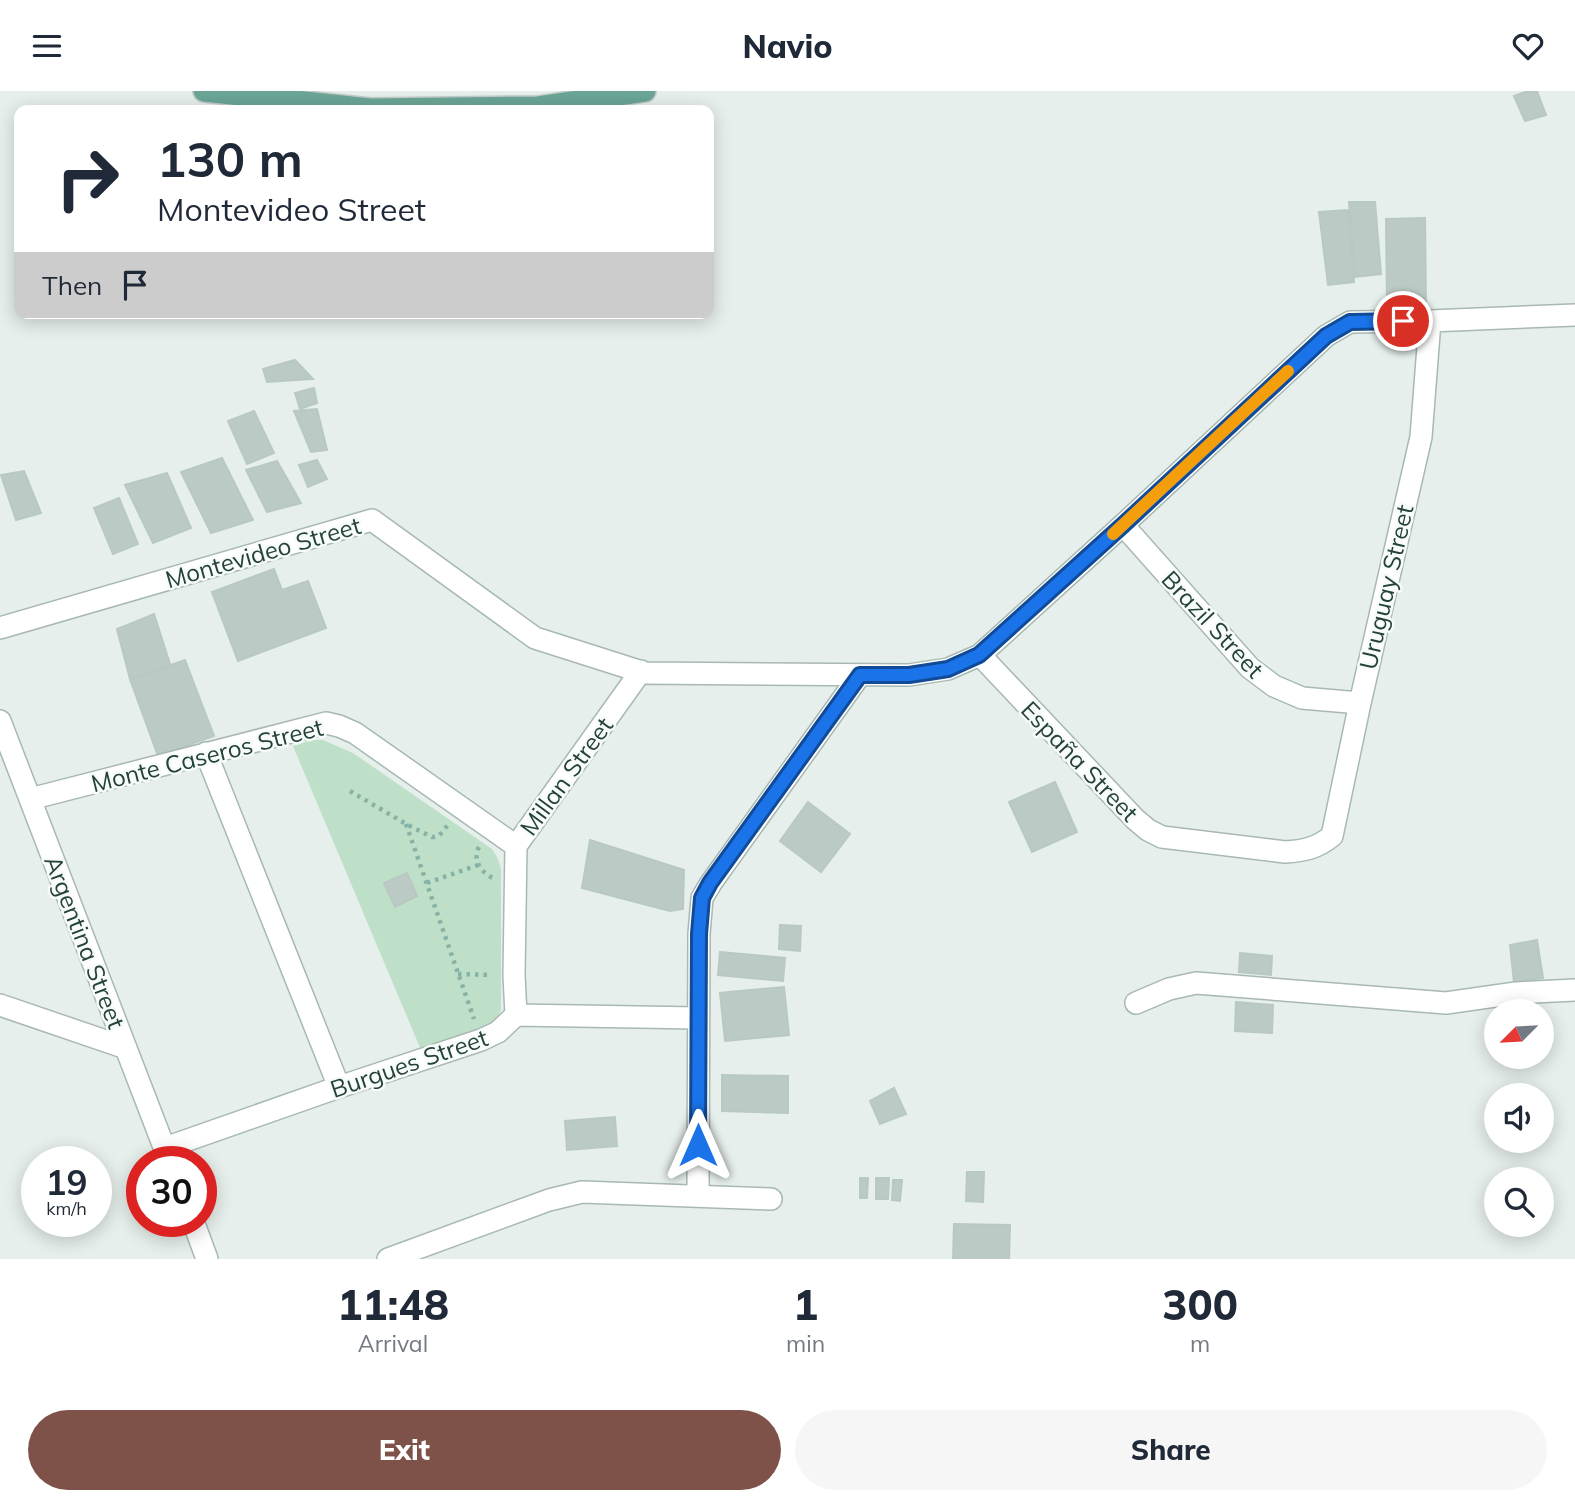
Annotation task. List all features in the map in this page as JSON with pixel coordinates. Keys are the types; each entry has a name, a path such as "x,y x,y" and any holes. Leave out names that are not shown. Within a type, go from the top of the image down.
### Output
{"main road":[{"path":"204,91 333,105"},
{"path":"551,105 645,91"}],"street":[{"name":"Montevideo Street","path":"0,628 372,520 535,638 645,673 909,675 948,669 979,655 1326,336 1350,322 1575,315"},
{"name":"Uruguay Street","path":"1319,846 1332,836 1421,437 1430,321"},
{"name":"Brazil Street","path":"1123,525 1250,669 1275,686 1302,698 1360,703"},
{"name":"España Street","path":"979,655 1148,830 1162,837 1285,852 1319,846"},
{"name":"Millan Street","path":"516,1015 516,846 641,671"},
{"path":"698,1196 699,934 702,898 710,883 860,675"},
{"name":"Argentina Street","path":"0,723 164,1146"},
{"name":"Monte Caseros Street","path":"30,799 326,723 355,733 516,846"},
{"path":"206,753 339,1087"},
{"path":"1136,1003 1169,989 1196,983 1446,1003 1516,993 1575,990"},
{"path":"0,1005 126,1048"},
{"name":"Burgues Street","path":"190,1146 339,1087 481,1040 498,1032 516,1015 698,1018"},
{"path":"388,1259 549,1200 582,1192 771,1199"},
{"path":"199,1237 207,1259"}],"path":[{"path":"350,791 432,837 436,837 462,808"},
{"path":"406,824 481,1040"},
{"path":"489,827 476,852 478,865 489,877 514,884"},
{"path":"427,883 478,865"},
{"path":"458,974 514,975"}],"green space":[{"path":"312,740 323,740 353,753 492,849 501,869 501,1010 496,1020 421,1050 293,746"}],"building":[{"path":"1537,91 1546,115 1525,121 1514,96"},
{"path":"1349,202 1375,202 1381,274 1355,277"},
{"path":"1348,210 1354,282 1328,285 1319,212"},
{"path":"1425,218 1426,305 1387,305 1386,219"},
{"path":"295,360 313,379 267,382 263,369"},
{"path":"314,388 317,403 300,409 295,393"},
{"path":"317,409 327,450 311,452 294,411"},
{"path":"254,411 274,453 247,464 228,421"},
{"path":"222,458 253,520 211,533 181,472"},
{"path":"317,460 327,479 308,487 299,465"},
{"path":"277,461 301,503 267,512 246,470"},
{"path":"24,471 41,513 16,520 1,475"},
{"path":"167,473 191,528 153,543 125,485"},
{"path":"119,498 138,544 113,554 94,508"},
{"path":"274,569 282,590 308,581 326,628 238,661 212,592"},
{"path":"154,614 171,667 130,679 117,629"},
{"path":"185,660 214,736 158,756 130,679"},
{"path":"1055,782 1077,832 1032,852 1009,802"},
{"path":"808,802 850,834 821,872 780,841"},
{"path":"590,840 684,870 683,909 670,911 582,888"},
{"path":"407,873 417,896 395,907 384,883"},
{"path":"780,925 801,926 800,951 779,949"},
{"path":"1537,940 1543,978 1514,982 1510,945"},
{"path":"720,952 785,958 783,981 718,975"},
{"path":"1240,953 1272,956 1271,975 1239,972"},
{"path":"784,987 789,1035 725,1041 720,993"},
{"path":"1236,1002 1273,1005 1272,1033 1235,1031"},
{"path":"722,1075 788,1076 788,1113 722,1111"},
{"path":"894,1088 906,1114 880,1124 870,1101"},
{"path":"615,1117 617,1146 567,1150 565,1121"},
{"path":"967,1172 984,1172 983,1202 966,1201"},
{"path":"860,1178 868,1178 867,1198 860,1198"},
{"path":"876,1178 889,1178 888,1199 876,1199"},
{"path":"893,1180 902,1180 900,1201 892,1200"},
{"path":"954,1224 1010,1225 1009,1259 953,1259"}],"slow traffic":[{"path":"1113,534 1288,371"}],"route":[{"path":"698,1145 699,934 702,898 710,883 860,675 909,675 948,669 979,655 1326,336 1350,322 1403,321"}]}
